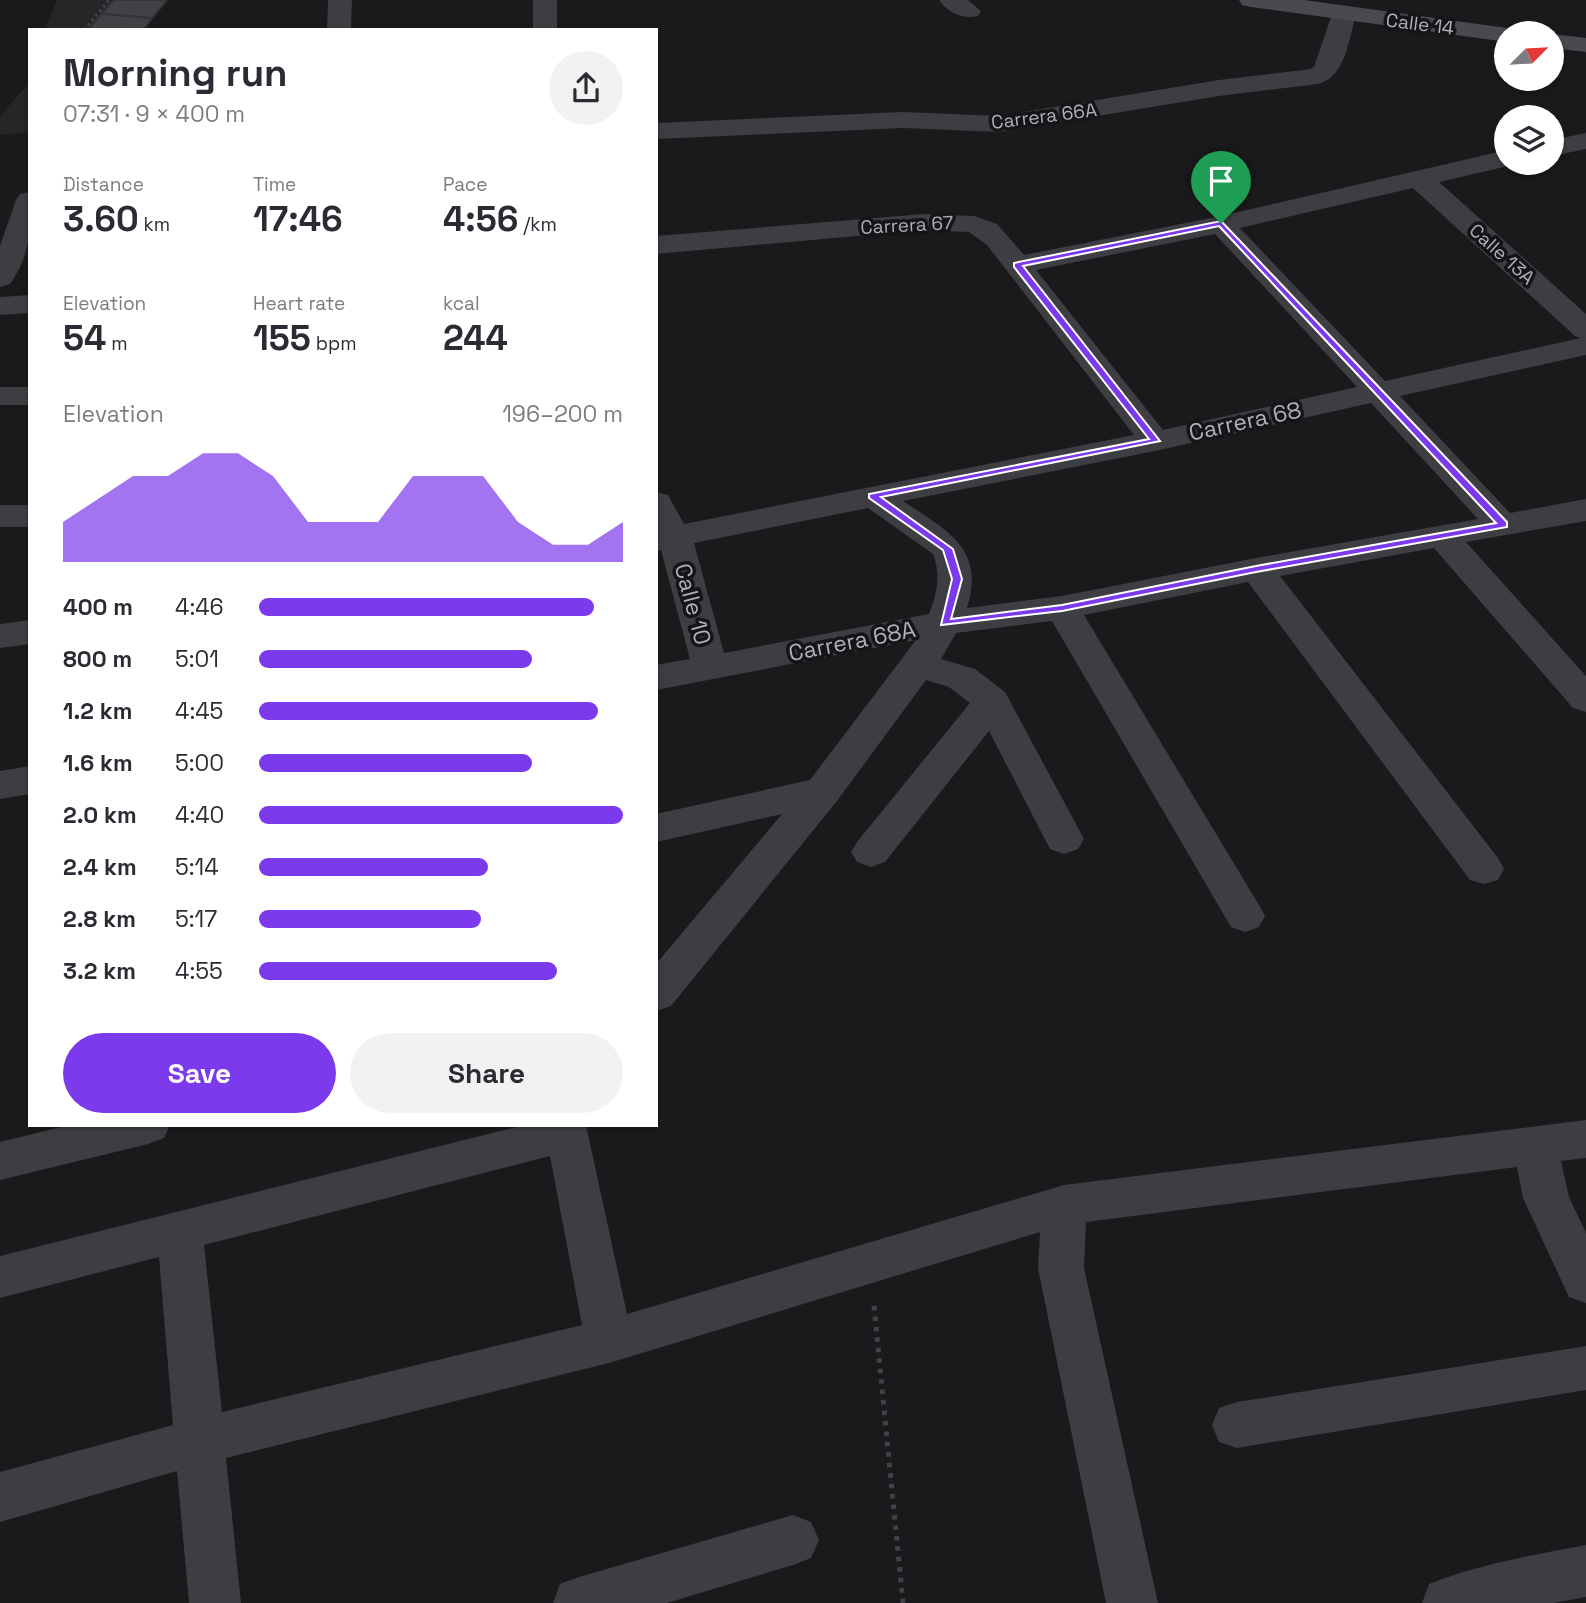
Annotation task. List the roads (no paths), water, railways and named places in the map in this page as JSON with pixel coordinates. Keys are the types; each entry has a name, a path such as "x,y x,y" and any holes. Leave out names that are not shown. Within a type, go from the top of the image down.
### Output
{"street":[{"path":"339,28 340,0"},
{"path":"545,0 545,28"},
{"name":"Calle 14","path":"1251,0 1494,33"},
{"name":"Carrera 66A","path":"658,131 903,120 1012,123 1219,88 1318,76 1326,70 1344,14"},
{"path":"1564,42 1586,45"},
{"path":"1564,146 1586,141"},
{"path":"1017,265 1221,223 1494,161"},
{"name":"Calle 13A","path":"1418,178 1586,330"},
{"path":"0,278 9,264 23,193"},
{"name":"Carrera 67","path":"658,245 951,222 974,224 986,230 1017,265 1155,441"},
{"path":"1221,223 1503,525"},
{"path":"0,306 28,304"},
{"name":"Carrera 68","path":"666,538 1155,441 1586,345"},
{"path":"0,396 28,396"},
{"path":"658,993 823,791 930,648 944,623 957,579 948,549 873,496"},
{"name":"Calle 10","path":"658,509 710,668"},
{"name":"Carrera 68A","path":"658,678 944,623 1062,608 1256,569 1586,510"},
{"path":"0,516 28,516"},
{"path":"1442,536 1586,699"},
{"path":"1256,569 1484,869"},
{"path":"1062,608 1245,916"},
{"path":"0,636 28,632"},
{"path":"916,664 962,678 992,701 1064,839"},
{"path":"871,852 992,701"},
{"path":"0,785 28,780"},
{"path":"658,828 823,791"},
{"path":"0,1161 140,1127"},
{"path":"0,1277 568,1133 609,1341"},
{"path":"0,1497 200,1441 609,1341 1065,1205 1586,1139"},
{"path":"1535,1146 1546,1198 1586,1282"},
{"path":"1065,1205 1061,1268 1132,1603"},
{"path":"180,1232 215,1603"},
{"path":"1237,1425 1586,1368"},
{"path":"579,1603 793,1541"},
{"path":"1448,1603 1515,1584 1586,1571"}]}
